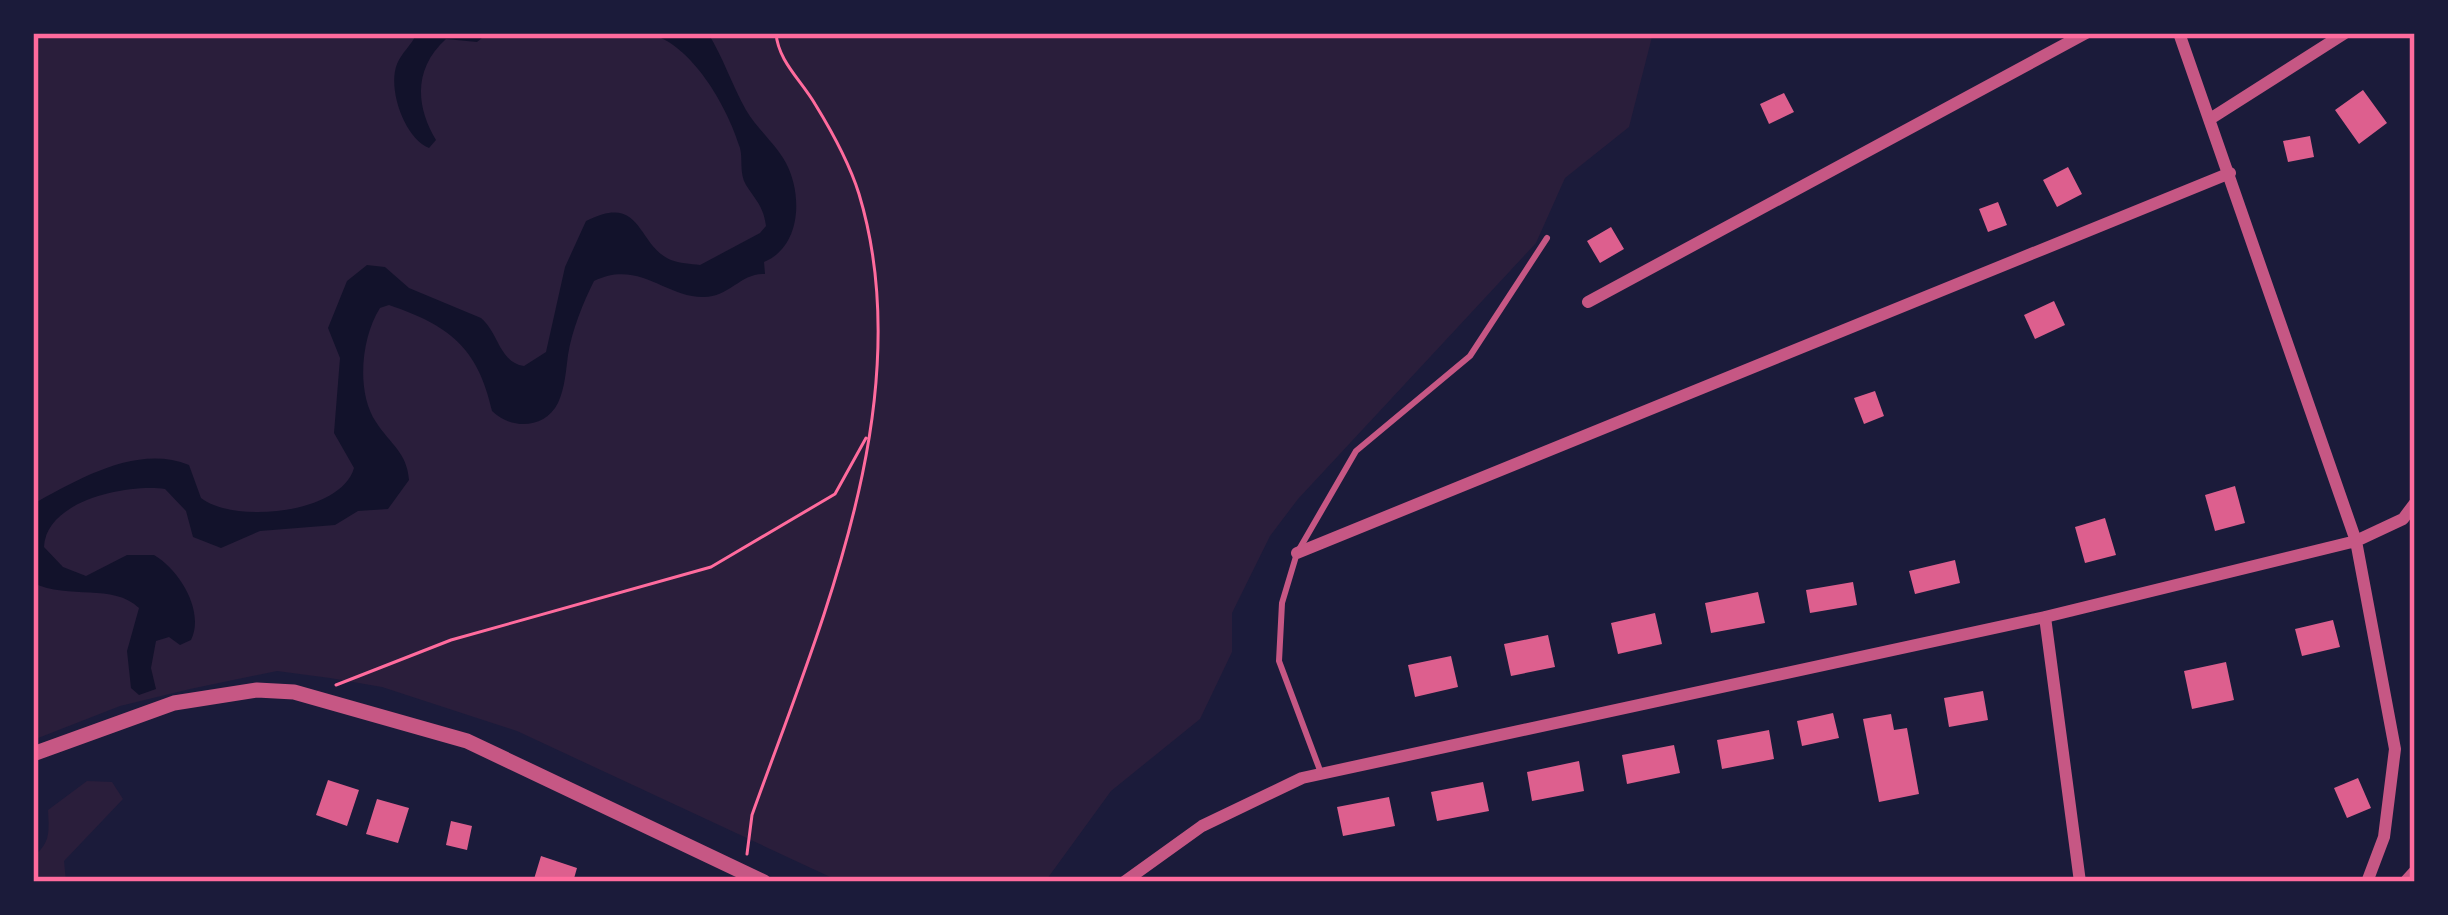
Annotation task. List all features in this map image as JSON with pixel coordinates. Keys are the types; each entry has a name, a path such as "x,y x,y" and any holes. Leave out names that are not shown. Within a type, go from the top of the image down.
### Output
{"street":[{"path":"1588,302 2086,33"},
{"path":"2179,33 2356,542 2396,749 2384,837 2367,882"},
{"path":"2210,119 2345,33"},
{"path":"1298,553 2230,173"},
{"path":"1124,882 1202,826 1321,773 2044,616 2356,542 2403,519 2415,503"},
{"path":"2044,616 2080,882"},
{"path":"33,754 174,703 256,690 314,697 466,741 764,882"},
{"path":"2405,882 2415,871"}],"lane":[{"path":"1321,773 1279,661 1282,603 1298,553 1356,451 1469,356 1547,238"}],"path":[{"path":"745,874 752,815 845,560 869,431 878,295 858,193 815,104 777,49 776,33"},
{"path":"314,697 362,672 451,640 712,567 835,494 869,431"}],"shaded area":[{"path":"33,33 1653,33 1629,127 1565,178 1536,243 1298,499 1270,536 1232,613 1232,652 1200,719 1111,791 1047,879 841,882 517,731 382,687 277,671 120,706 33,740"},
{"path":"417,33 488,33 477,42 446,39 428,62 421,100 436,140 429,148 412,135 394,86 397,64"},
{"path":"648,33 708,33 746,110 786,163 795,190 795,219 785,245 764,262 765,274 704,297 625,274 594,281 572,336 558,403 545,418 527,424 508,421 492,411 478,370 444,330 389,305 380,308 365,349 363,381 370,410 401,455 409,480 388,509 358,511 335,525 260,531 221,548 193,537 186,511 165,489 131,489 73,507 48,531 44,547 63,567 86,576 127,555 154,555 188,593 195,617 191,640 180,645 169,637 156,641 151,668 156,689 139,695 131,688 127,651 139,608 117,596 61,591 33,583 33,504 109,467 149,459 189,465 201,498 237,511 285,510 329,496 345,484 354,468 334,433 340,358 328,328 347,281 367,265 385,267 409,288 481,318 509,359 524,366 546,352 565,267 586,221 605,214 629,217 660,253 674,261 700,265 766,226 744,180 740,148 717,96 679,50"},
{"path":"87,781 112,782 123,799 64,861 66,882 33,882 33,856 46,841 48,810"}],"building":[{"path":"2363,90 2387,123 2359,144 2335,110"},
{"path":"1784,93 1794,112 1769,124 1760,104"},
{"path":"2310,136 2314,157 2288,162 2283,141"},
{"path":"2068,167 2082,194 2057,207 2043,180"},
{"path":"1998,202 2007,225 1988,232 1979,209"},
{"path":"1611,227 1624,249 1600,263 1587,241"},
{"path":"2054,301 2065,325 2035,339 2024,315"},
{"path":"1875,391 1884,416 1864,424 1854,398"},
{"path":"2235,486 2245,523 2215,531 2205,495"},
{"path":"2105,518 2116,555 2085,563 2075,527"},
{"path":"1955,560 1960,583 1915,594 1909,571"},
{"path":"1853,582 1857,605 1810,613 1806,590"},
{"path":"1758,592 1765,623 1711,633 1705,603"},
{"path":"1655,613 1662,644 1618,654 1611,623"},
{"path":"2333,620 2340,647 2302,656 2295,629"},
{"path":"1548,635 1555,667 1511,676 1504,644"},
{"path":"1451,656 1458,687 1415,697 1408,665"},
{"path":"2226,662 2234,700 2192,709 2184,671"},
{"path":"1983,691 1988,720 1949,727 1944,698"},
{"path":"1833,713 1839,738 1802,746 1797,721"},
{"path":"1891,714 1894,730 1907,728 1919,794 1879,802 1863,719"},
{"path":"1769,730 1774,759 1722,769 1717,740"},
{"path":"1674,745 1680,773 1627,784 1622,755"},
{"path":"1579,761 1584,791 1532,801 1527,772"},
{"path":"2358,778 2371,808 2347,818 2334,788"},
{"path":"328,780 359,790 347,826 316,815"},
{"path":"1483,782 1489,811 1437,821 1431,792"},
{"path":"1389,797 1395,826 1343,836 1337,807"},
{"path":"377,799 409,808 398,843 366,834"},
{"path":"451,821 472,826 467,850 446,845"},
{"path":"541,856 577,868 573,882 534,879"}]}
